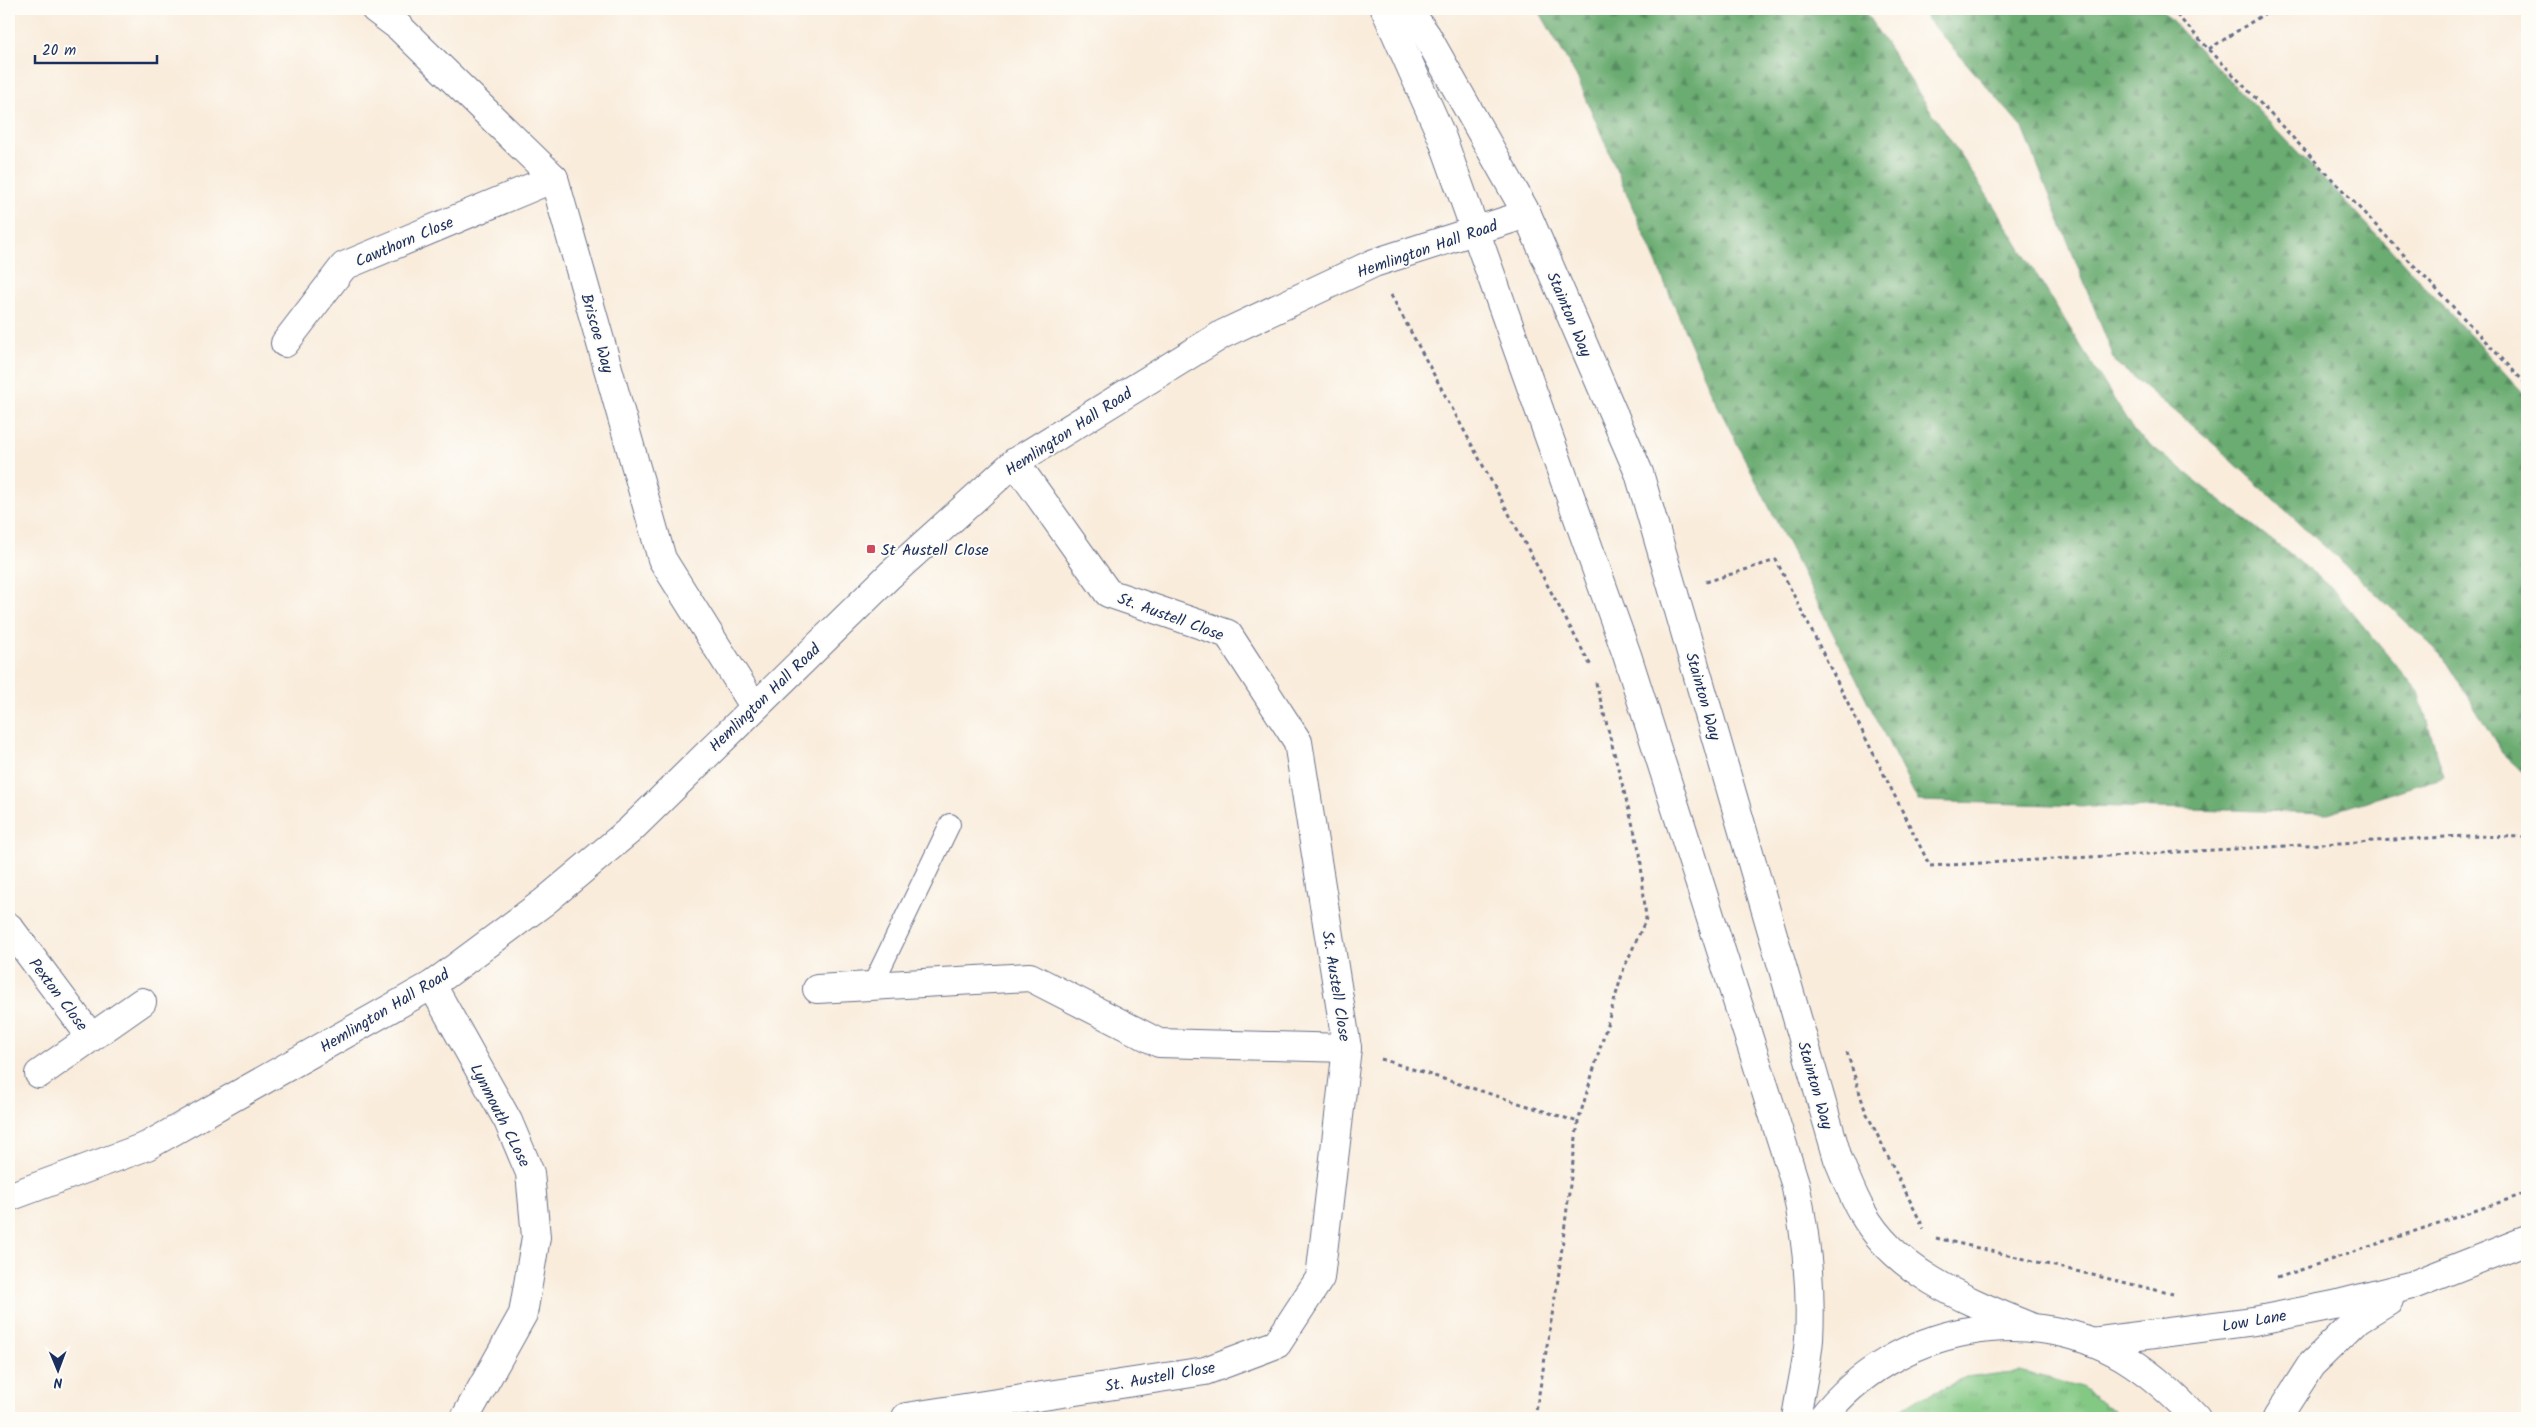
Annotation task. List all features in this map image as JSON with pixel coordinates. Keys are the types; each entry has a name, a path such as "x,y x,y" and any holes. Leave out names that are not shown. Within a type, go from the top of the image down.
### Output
{"street":[{"name":"Briscoe Way","path":"375,9 403,18 554,178 662,559 754,706"},
{"path":"1385,9 1441,134 1474,232 1627,655 1795,1183 1805,1234 1810,1284 1809,1341 1796,1418"},
{"name":"Stainton Way","path":"1408,9 1427,36 1527,214 1639,473 1838,1159 1862,1213 1888,1246 1922,1275 1968,1300 2033,1328"},
{"name":"Cawthorn Close","path":"285,343 344,266 554,178"},
{"name":"Hemlington Hall Road","path":"9,1197 147,1146 432,985 544,902 630,830 754,706 777,687 890,575 1015,462 1223,334 1374,264 1527,214"},
{"name":"St. Austell Close","path":"905,1418 1205,1371 1277,1344 1320,1278 1346,1048 1298,742 1228,634 1108,593 1015,462"},
{"name":"Pexton Close","path":"9,927 91,1037"},
{"path":"816,989 1030,977 1159,1043 1346,1048"},
{"name":"Lynmouth CLose","path":"432,985 508,1121 530,1173 536,1237 523,1314 465,1418"},
{"path":"39,1074 142,1002"},
{"name":"Low Lane","path":"2092,1342 2254,1321 2334,1305 2413,1285 2527,1240"},
{"name":"Low Lane","path":"2277,1418 2311,1365 2358,1319 2413,1285"},
{"path":"1822,1418 1834,1403 1867,1373 1905,1351 1946,1335 1989,1328 2033,1328 2063,1333 2092,1342 2132,1362 2168,1389 2196,1418"}],"lane":[{"path":"872,986 950,824"}],"path":[{"path":"2172,9 2527,385"},
{"path":"2209,49 2272,9"},
{"path":"1374,264 1592,668 1627,655"},
{"path":"1674,594 1776,560 1930,866 2464,836 2527,836"},
{"path":"1535,1418 1558,1279 1578,1122 1624,968 1646,919 1640,852 1594,678"},
{"path":"1844,1044 1865,1110 1927,1236 2177,1295"},
{"path":"1346,1048 1578,1122"},
{"path":"2272,1279 2527,1193"}],"green space":[{"path":"1538,9 1863,9 1992,203 2135,433 2330,586 2418,692 2444,777 2328,813 1918,801 1713,396 1577,77"},
{"path":"1919,9 2161,9 2382,240 2527,397 2527,775 2502,752 2441,654 2204,435 2116,363 2023,128"},
{"path":"2020,1371 2082,1387 2121,1418 1887,1418 1919,1398 1966,1378"}],"place":[{"name":"St Austell Close","path":"871,549"}]}
